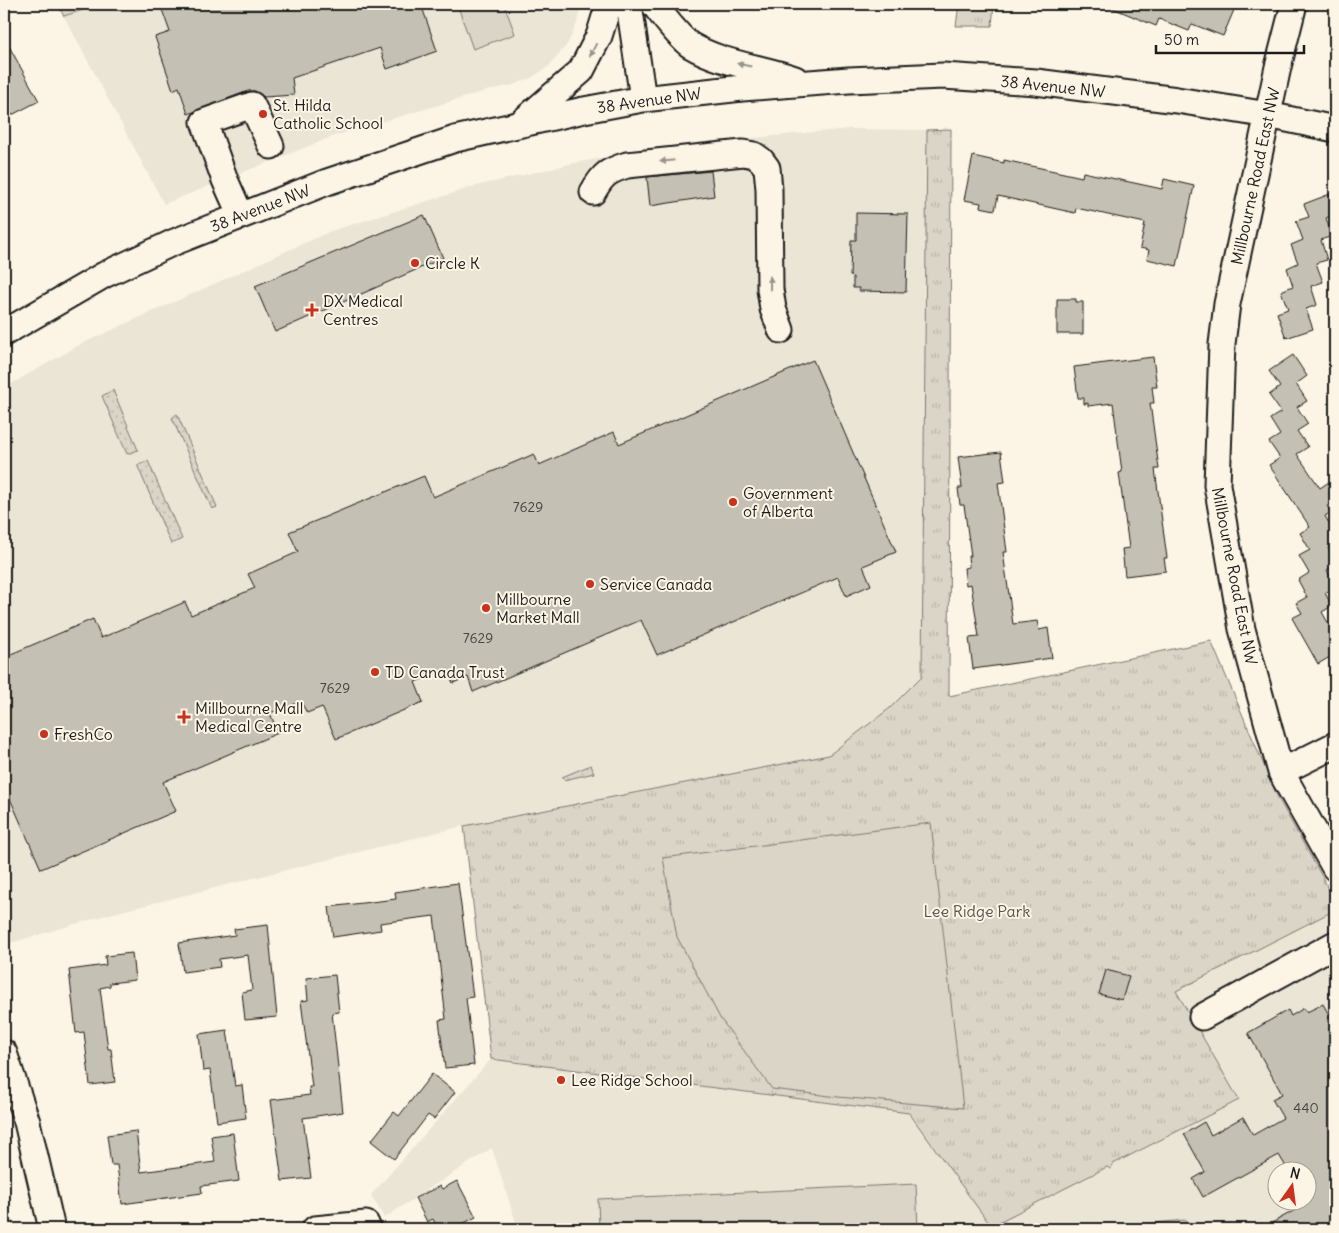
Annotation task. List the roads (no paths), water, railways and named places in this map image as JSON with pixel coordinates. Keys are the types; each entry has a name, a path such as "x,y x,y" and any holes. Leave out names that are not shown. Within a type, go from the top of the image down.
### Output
{"street":[{"path":"518,126 581,72 599,36 609,4"},
{"path":"629,4 643,99"},
{"path":"654,4 688,44 721,60 770,70 807,83"},
{"name":"Millbourne Road East NW","path":"1294,4 1227,304 1222,344 1217,484 1242,629 1281,772 1335,868"},
{"name":"38 Avenue NW","path":"4,333 104,275 172,243 327,182 456,139 584,110 643,99 807,83 944,76 1036,82 1177,100 1335,129"},
{"path":"241,216 225,180 204,122 252,105 271,146"},
{"path":"593,192 601,178 610,171 627,165 715,156 740,156 752,163 758,179 759,206 770,233 772,309 781,330"},
{"path":"1281,772 1335,745"},
{"path":"1202,1017 1335,944"},
{"path":"4,1053 27,1122 52,1229"},
{"path":"315,1229 367,1226"}],"place":[{"name":"St. Hilda Catholic School","path":"263,114"},
{"name":"Circle K","path":"415,263"},
{"name":"DX Medical Centres","path":"312,310"},
{"name":"Government of Alberta","path":"733,502"},
{"name":"Service Canada","path":"590,584"},
{"name":"Millbourne Market Mall","path":"486,608"},
{"name":"TD Canada Trust","path":"375,672"},
{"name":"Millbourne Mall Medical Centre","path":"184,717"},
{"name":"FreshCo","path":"44,734"},
{"name":"Lee Ridge School","path":"561,1080"}],"park label":[{"name":"Lee Ridge Park","path":"977,911"}]}
